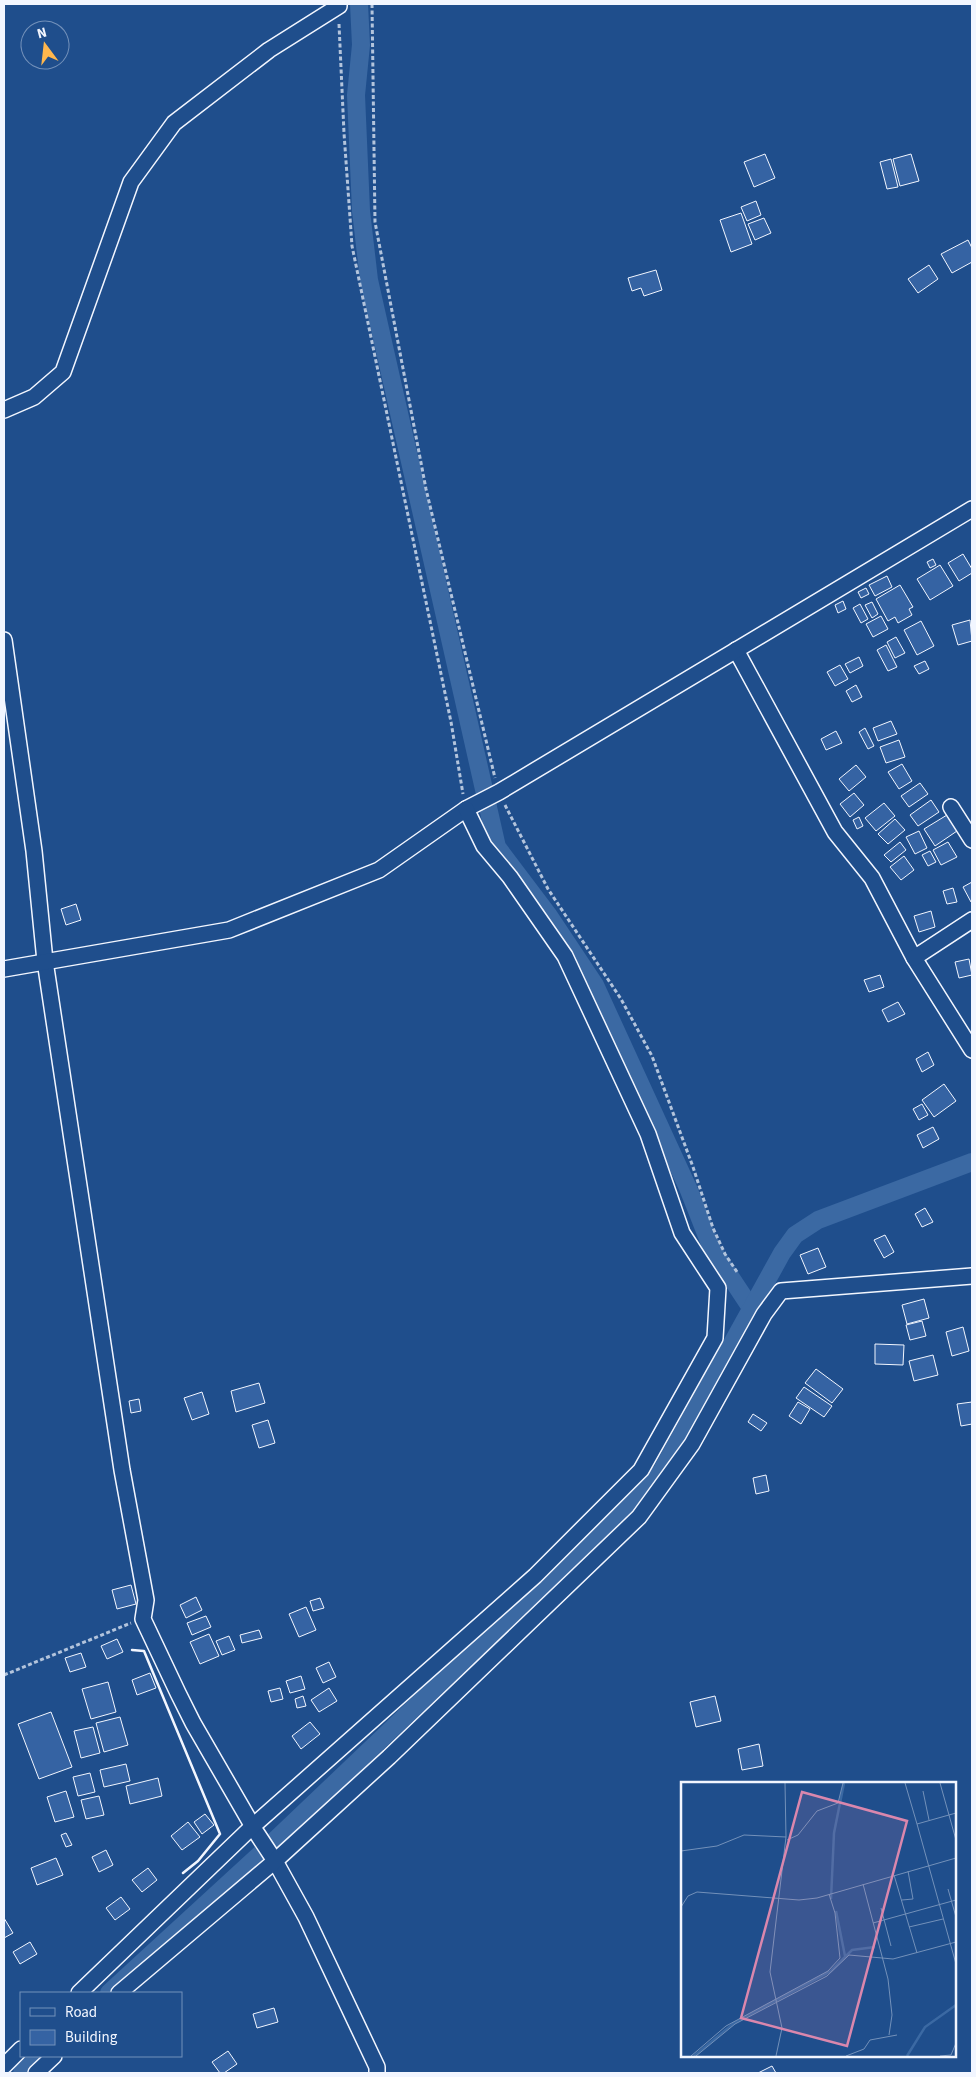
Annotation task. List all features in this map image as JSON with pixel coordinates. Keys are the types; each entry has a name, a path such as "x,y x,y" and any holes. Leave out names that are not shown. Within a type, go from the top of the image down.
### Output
{"street":[{"path":"4,410 34,397 62,372 131,182 174,123 269,50 339,5"},
{"path":"4,969 229,930 379,870 466,809 499,792 972,509"},
{"path":"4,640 34,851 46,961 122,1470 146,1600 143,1619 193,1724 273,1858 310,1926 377,2067 377,2073"},
{"path":"736,650 835,832 872,878 914,958 972,1050"},
{"path":"952,807 972,840"},
{"path":"80,1992 254,1829 535,1576 641,1470 715,1338 718,1288 682,1233 648,1134 565,956 510,877 484,846 466,809"},
{"path":"914,958 972,920"},
{"path":"120,1992 421,1727 639,1517 692,1444 764,1314 781,1291 972,1276"},
{"path":"4,2066 20,2050"},
{"path":"36,2073 53,2057"}],"path":[{"path":"372,4 375,222 426,489 499,792 548,889 621,999 652,1056 693,1167 713,1228 725,1254 737,1272"},
{"path":"339,5 344,133 352,246 451,722 466,809"},
{"path":"4,1676 107,1632 143,1619"}],"building":[{"path":"765,154 775,178 754,187 744,162"},
{"path":"911,154 919,181 900,186 893,159"},
{"path":"891,159 898,187 887,189 880,162"},
{"path":"756,201 761,215 747,221 741,207"},
{"path":"741,213 752,244 731,252 720,220"},
{"path":"764,218 771,233 755,240 748,224"},
{"path":"968,240 972,248 972,262 952,273 941,254"},
{"path":"929,265 938,279 918,293 908,279"},
{"path":"656,270 662,290 644,296 641,288 632,291 628,278"},
{"path":"963,554 972,569 972,573 959,581 948,563"},
{"path":"933,559 936,565 930,568 927,562"},
{"path":"940,565 953,586 930,600 917,579"},
{"path":"887,576 892,587 875,596 869,585"},
{"path":"900,585 913,607 909,609 912,615 898,623 895,617 888,621 876,599"},
{"path":"866,588 869,594 861,598 858,592"},
{"path":"843,601 846,609 838,613 835,605"},
{"path":"872,602 878,614 872,618 865,605"},
{"path":"860,604 868,619 861,623 853,608"},
{"path":"881,616 888,629 873,637 866,624"},
{"path":"970,620 972,641 958,645 952,625"},
{"path":"921,621 934,646 917,655 904,630"},
{"path":"896,637 905,653 895,658 887,642"},
{"path":"886,645 897,667 888,671 877,650"},
{"path":"859,657 863,666 850,673 845,664"},
{"path":"925,661 929,669 919,674 914,666"},
{"path":"840,665 848,679 835,686 827,672"},
{"path":"856,685 862,697 852,702 846,691"},
{"path":"891,721 897,734 878,741 873,728"},
{"path":"865,728 874,746 868,749 859,732"},
{"path":"836,731 842,743 826,750 821,739"},
{"path":"899,740 905,757 886,763 880,747"},
{"path":"902,764 912,781 899,789 888,772"},
{"path":"856,765 866,777 849,791 839,779"},
{"path":"920,783 928,794 909,807 901,796"},
{"path":"854,793 864,805 850,817 840,804"},
{"path":"931,800 939,812 918,826 910,815"},
{"path":"884,803 895,816 876,831 865,818"},
{"path":"947,815 957,831 935,846 924,829"},
{"path":"859,817 863,826 857,829 853,820"},
{"path":"895,819 905,830 888,844 878,834"},
{"path":"919,831 927,848 915,854 906,837"},
{"path":"900,842 906,850 891,862 884,855"},
{"path":"948,842 957,857 941,865 933,850"},
{"path":"930,851 936,862 928,866 922,855"},
{"path":"904,856 914,870 901,880 890,867"},
{"path":"972,882 972,902 971,902 963,887"},
{"path":"953,888 957,902 947,904 943,891"},
{"path":"76,904 81,920 66,925 61,909"},
{"path":"931,911 935,927 919,932 914,916"},
{"path":"969,959 972,975 959,978 955,962"},
{"path":"880,975 884,987 869,992 864,980"},
{"path":"898,1002 905,1014 888,1022 882,1010"},
{"path":"928,1052 934,1065 922,1072 916,1059"},
{"path":"944,1084 956,1101 934,1117 922,1100"},
{"path":"922,1104 928,1115 919,1120 913,1109"},
{"path":"933,1127 939,1139 923,1148 917,1135"},
{"path":"925,1208 933,1222 922,1227 915,1214"},
{"path":"885,1235 894,1252 884,1258 874,1240"},
{"path":"818,1248 826,1267 808,1274 800,1255"},
{"path":"924,1299 929,1318 907,1324 902,1305"},
{"path":"922,1321 926,1336 910,1340 906,1325"},
{"path":"963,1327 969,1351 952,1356 946,1332"},
{"path":"875,1344 904,1345 903,1365 875,1364"},
{"path":"933,1355 938,1375 914,1381 909,1361"},
{"path":"816,1369 843,1389 832,1403 805,1383"},
{"path":"259,1383 265,1403 236,1412 231,1391"},
{"path":"804,1387 832,1406 824,1417 796,1398"},
{"path":"202,1392 209,1414 192,1420 184,1398"},
{"path":"139,1399 141,1411 131,1413 129,1401"},
{"path":"798,1402 810,1409 801,1424 789,1416"},
{"path":"972,1402 972,1424 961,1426 957,1404"},
{"path":"753,1414 767,1423 761,1431 748,1422"},
{"path":"268,1420 275,1443 259,1448 252,1425"},
{"path":"766,1475 769,1491 756,1494 753,1478"},
{"path":"131,1585 136,1604 117,1609 112,1590"},
{"path":"196,1597 202,1610 186,1618 180,1605"},
{"path":"320,1598 324,1608 313,1611 310,1601"},
{"path":"306,1607 316,1630 299,1637 289,1614"},
{"path":"206,1616 211,1627 192,1635 187,1623"},
{"path":"259,1630 262,1638 242,1643 240,1635"},
{"path":"209,1634 219,1656 200,1664 190,1642"},
{"path":"229,1636 235,1650 222,1655 216,1641"},
{"path":"117,1639 123,1652 107,1659 101,1646"},
{"path":"81,1653 86,1667 70,1672 65,1658"},
{"path":"329,1662 336,1677 323,1683 316,1668"},
{"path":"150,1673 156,1688 137,1695 132,1680"},
{"path":"301,1676 305,1689 290,1693 286,1681"},
{"path":"108,1682 116,1712 91,1719 82,1689"},
{"path":"280,1688 283,1699 271,1702 268,1691"},
{"path":"329,1688 337,1701 319,1712 311,1700"},
{"path":"303,1696 306,1706 297,1708 295,1699"},
{"path":"715,1696 721,1721 696,1727 690,1702"},
{"path":"51,1712 72,1767 39,1779 18,1724"},
{"path":"120,1717 128,1745 104,1752 96,1723"},
{"path":"310,1722 320,1734 301,1749 292,1736"},
{"path":"93,1727 100,1753 81,1758 74,1731"},
{"path":"759,1744 763,1766 742,1770 738,1749"},
{"path":"126,1764 130,1781 104,1787 100,1770"},
{"path":"90,1773 95,1792 78,1796 73,1777"},
{"path":"158,1778 162,1796 130,1804 126,1786"},
{"path":"66,1791 74,1817 55,1822 47,1797"},
{"path":"99,1796 104,1815 86,1819 81,1800"},
{"path":"205,1814 214,1825 202,1834 194,1822"},
{"path":"188,1822 200,1837 182,1850 171,1836"},
{"path":"66,1833 72,1845 66,1847 61,1835"},
{"path":"106,1850 113,1865 99,1872 92,1857"},
{"path":"56,1858 63,1875 37,1885 31,1868"},
{"path":"148,1868 157,1880 142,1892 132,1880"},
{"path":"121,1897 130,1909 115,1920 106,1908"},
{"path":"4,1918 13,1933 4,1938"},
{"path":"30,1942 37,1954 20,1964 13,1952"},
{"path":"274,2008 278,2022 257,2028 253,2014"},
{"path":"228,2051 237,2064 224,2073 220,2073 212,2062"},
{"path":"772,2066 776,2073 758,2073"}],"waterway":[{"path":"359,4 361,45 356,95 361,211 369,280 497,847 549,916 595,985 688,1188 712,1249 751,1308"},
{"path":"110,1992 269,1846 661,1472 782,1253 795,1235 818,1220 972,1162"},
{"path":"22,2073 40,2057"}],"wall":[{"path":"132,1650 144,1651 220,1834 198,1861 183,1873"}]}
